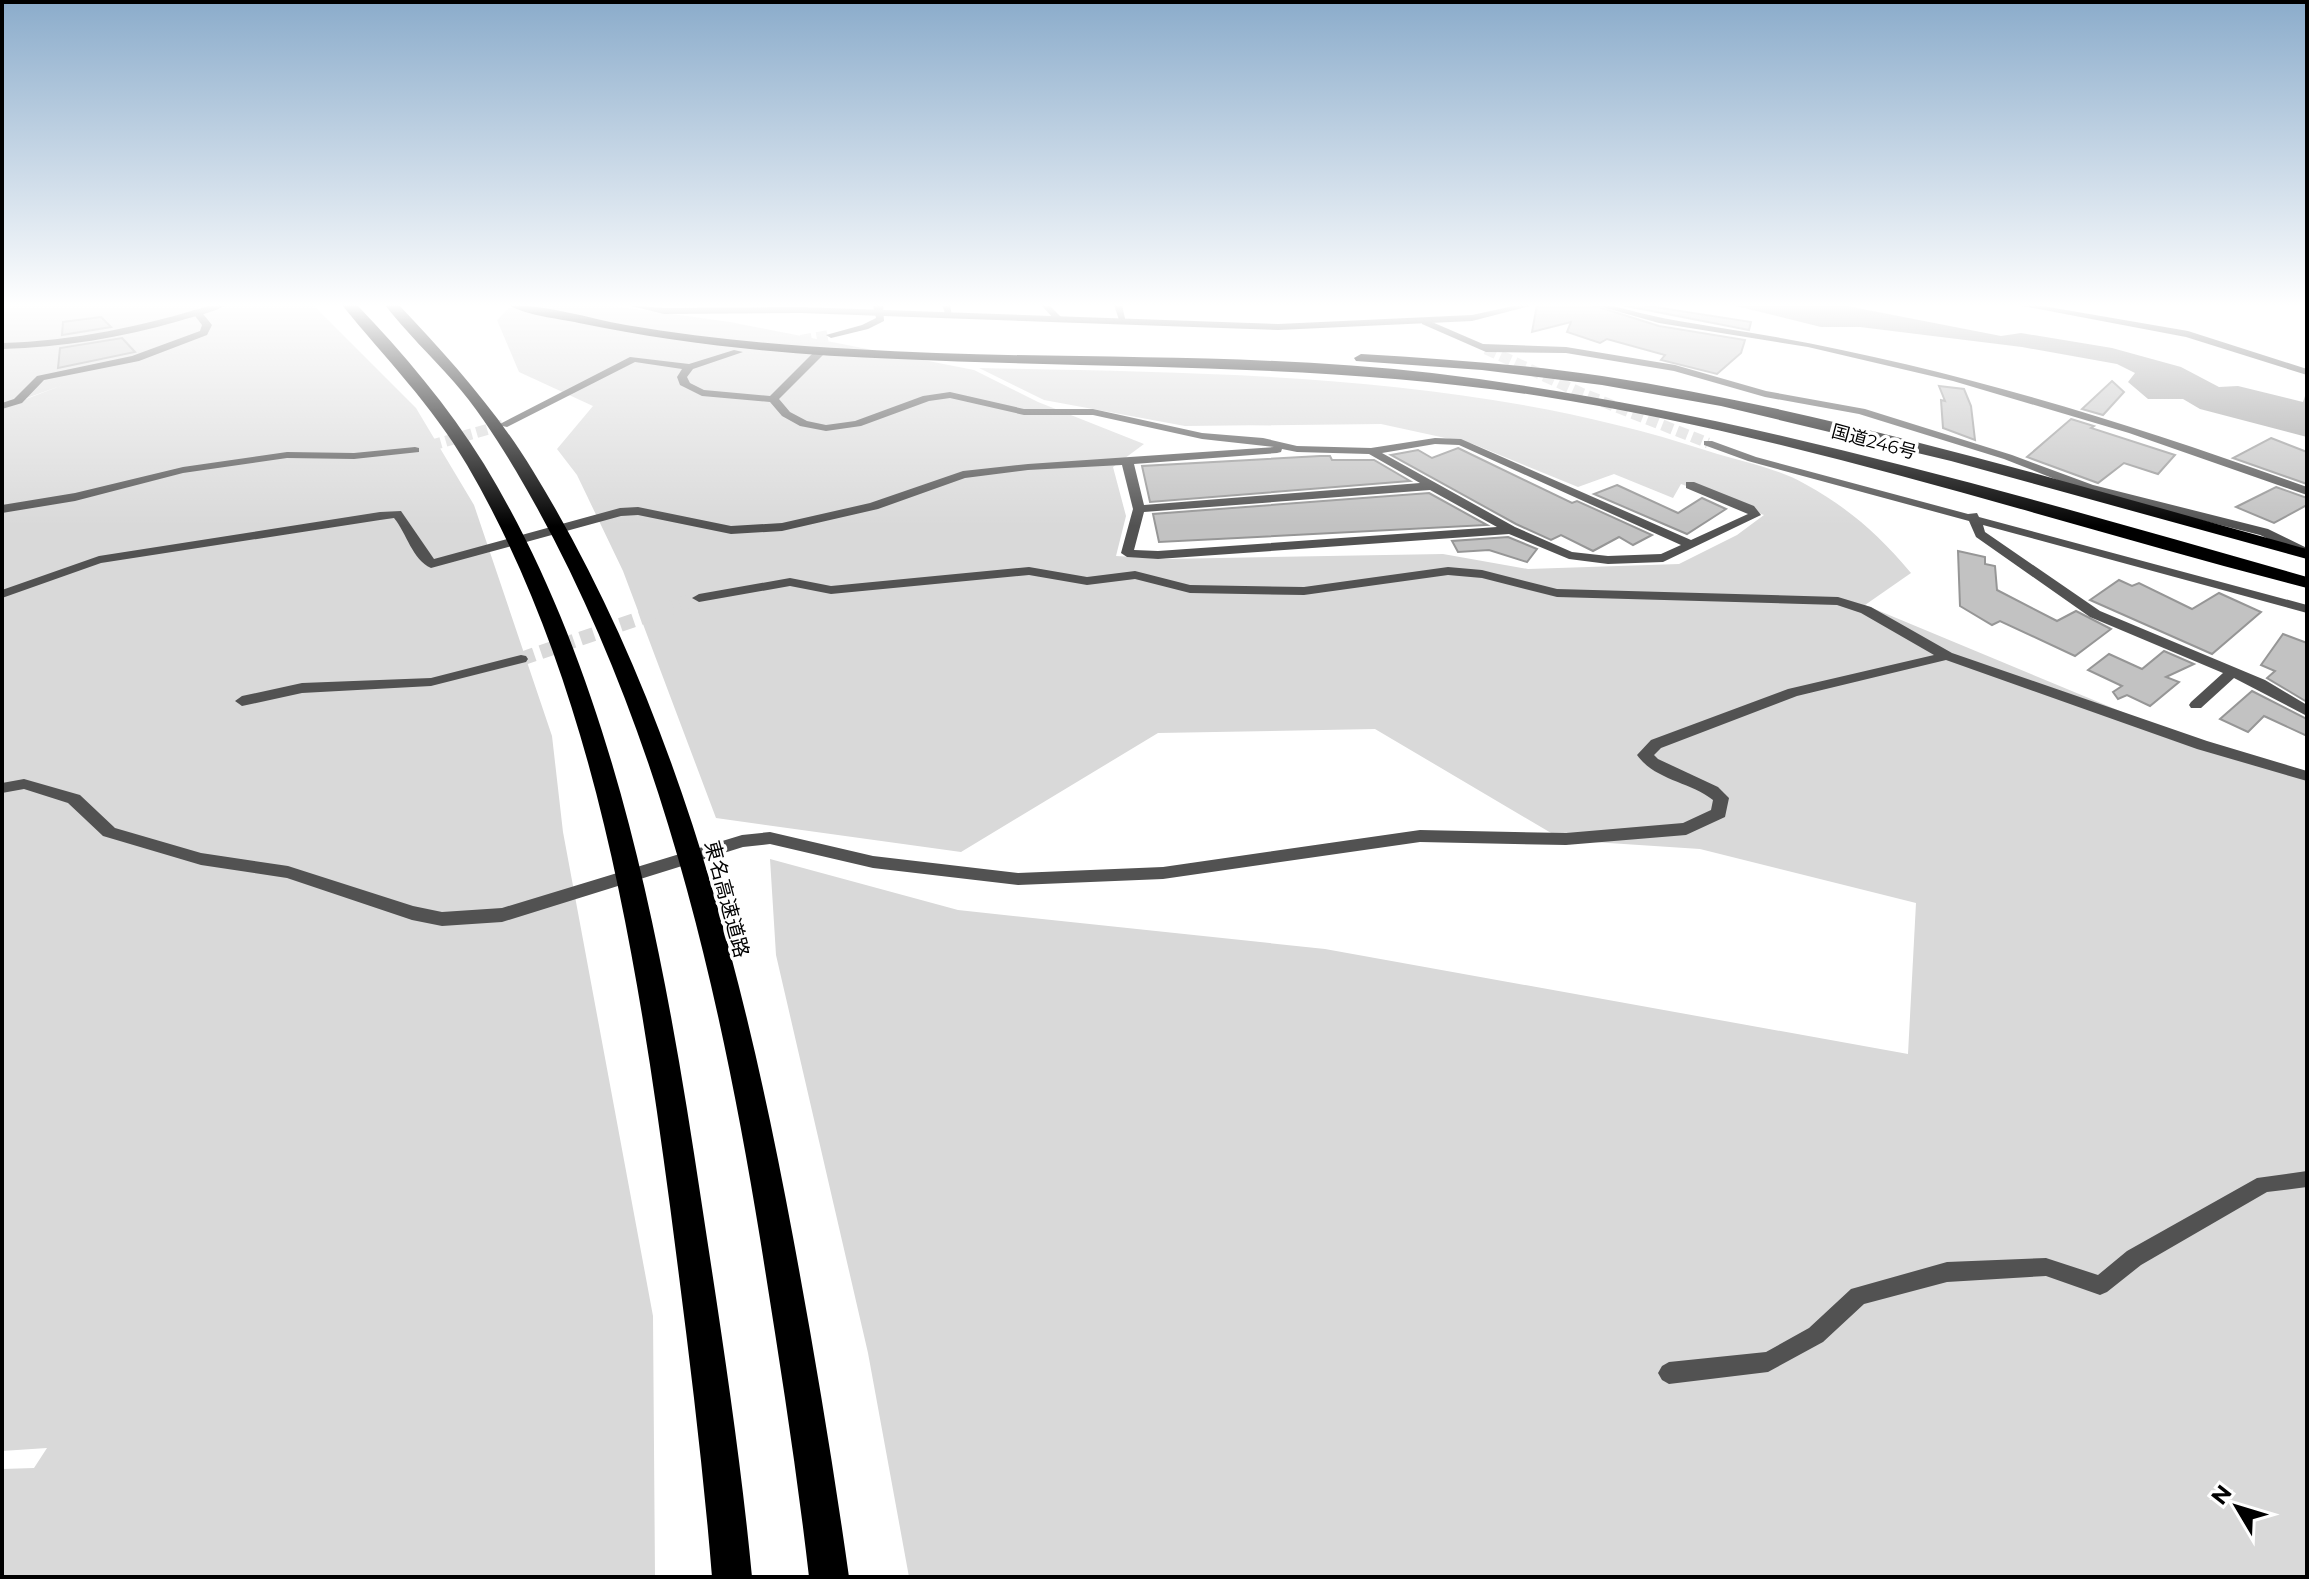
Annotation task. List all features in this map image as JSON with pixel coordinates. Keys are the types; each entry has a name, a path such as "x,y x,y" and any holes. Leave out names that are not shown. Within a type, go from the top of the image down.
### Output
{"highway":[{"path":"415,379 454,431 488,488 528,570 575,690 622,854 674,1114 725,1491 732,1577"},
{"name":"東名高速道路","path":"456,379 491,421 573,556 629,676 683,835 750,1084 814,1458 829,1577"},
{"path":"1354,379 1495,394 1658,423 1832,463 2307,598"},
{"name":"国道246号","path":"1439,379 1634,407 1738,428 1995,488 2307,568"},
{"name":"国道246号","path":"1526,379 1639,395 1801,429 2307,583"},
{"path":"1587,379 1684,394 1868,436 2307,554"}],"street":[{"path":"2,406 18,401 40,379"},
{"path":"503,425 595,379"},
{"path":"683,379 685,385 702,393 773,399 795,419 826,428 857,424 927,398 950,395 1024,412 1093,412 1202,436 1263,441 1297,449"},
{"path":"773,399 793,379"},
{"path":"1712,379 1765,394 1861,411 2008,457 2089,488 2264,532 2307,554"},
{"path":"1954,379 2169,441 2307,491"},
{"path":"2,594 99,560 397,514 404,521 419,555 431,564 620,512 638,511 731,530 782,527 874,506 963,475 1028,467 1297,449 1371,451 1435,441 1461,442 1692,545"},
{"path":"1708,443 1752,459 1973,516 2307,609"},
{"path":"2,509 75,497 183,470 258,459 415,450"},
{"path":"1371,451 1511,530 1569,555 1608,560 1663,558 1755,515 1750,509 1690,485"},
{"path":"1127,461 1139,509 1127,553 1158,555 1511,530"},
{"path":"1139,509 1430,486"},
{"path":"1973,516 1980,534 2095,614 2232,672 2307,711"},
{"path":"699,598 790,582 831,590 1029,571 1087,581 1135,575 1190,589 1304,591 1448,571 1482,574 1557,593 1838,601 1866,610 1947,656 2187,740 2307,776"},
{"path":"2,788 24,784 74,799 109,832 201,859 288,872 412,913 442,919 502,915 742,841 770,838 873,862 1018,879 1163,873 1420,836 1566,839 1686,829 1719,813 1721,798 1712,789 1684,781 1653,765 1645,755 1656,744 1793,692 1947,656"},
{"path":"242,701 302,688 431,682 521,659"},
{"path":"2196,705 2232,672"}],"lane":[{"path":"1669,1373 1768,1362 1816,1335 1858,1296 1947,1272 2046,1267 2100,1285 2134,1258 2264,1184 2307,1179"}],"shaded area":[{"path":"2,379 387,379 416,408 474,505 552,736 563,832 653,1316 655,1577 2,1577 2,1469 34,1468 47,1448 2,1451 2,408 63,385 2,407"},
{"path":"534,379 991,379 1038,402 1144,444 1113,467 1126,516 1116,556 1166,559 1443,554 1528,569 1679,564 1737,535 1764,515 1681,484 1673,498 1614,474 1578,487 1473,444 1381,424 1185,426 1044,400 1001,379 1297,379 1439,392 1530,406 1620,426 1758,465 1805,484 1850,513 1875,534 1911,573 1865,605 2202,745 2307,776 2307,1577 909,1577 868,1353 776,955 770,859 958,910 1325,949 1908,1054 1916,903 1700,849 1563,840 1375,729 1158,733 961,852 716,818 623,571 577,475 557,449 593,406"},
{"path":"2131,379 2203,379 2219,387 2238,386 2303,402 2305,396 2307,437 2200,409 2183,399 2148,399 2128,382"}],"building":[{"path":"2112,381 2124,392 2103,415 2082,409"},
{"path":"1939,386 1964,389 1971,406 1975,440 1943,428 1941,400 1945,401"},
{"path":"2071,419 2175,455 2158,474 2124,463 2098,483 2027,457"},
{"path":"2271,438 2307,452 2307,484 2233,458"},
{"path":"1458,448 1572,503 1577,501 1652,535 1633,545 1619,537 1593,551 1561,535 1551,540 1391,455 1418,450 1432,458"},
{"path":"1330,456 1332,460 1374,460 1410,481 1150,502 1142,466"},
{"path":"1617,485 1678,513 1702,498 1726,509 1687,534 1594,494"},
{"path":"2276,487 2307,498 2307,505 2274,523 2236,507"},
{"path":"1429,493 1487,525 1159,542 1153,514"},
{"path":"1508,537 1537,549 1527,562 1489,550 1458,552 1452,541"},
{"path":"1958,551 1985,557 1985,564 1995,566 1997,590 2057,621 2076,611 2111,629 2075,656 2000,621 1992,625 1960,606"},
{"path":"2119,580 2132,586 2139,583 2192,609 2219,593 2261,612 2212,654 2090,600"},
{"path":"2283,634 2307,643 2307,702 2267,678 2275,671 2261,665"},
{"path":"2164,651 2194,664 2166,677 2179,682 2150,706 2127,695 2118,699 2113,692 2122,686 2088,670 2109,654 2142,669"},
{"path":"2252,691 2307,719 2307,736 2264,716 2248,732 2220,719"}],"tunnel":[{"path":"1550,379 1708,443"},
{"path":"415,450 503,425"},
{"path":"521,659 699,598"}]}
